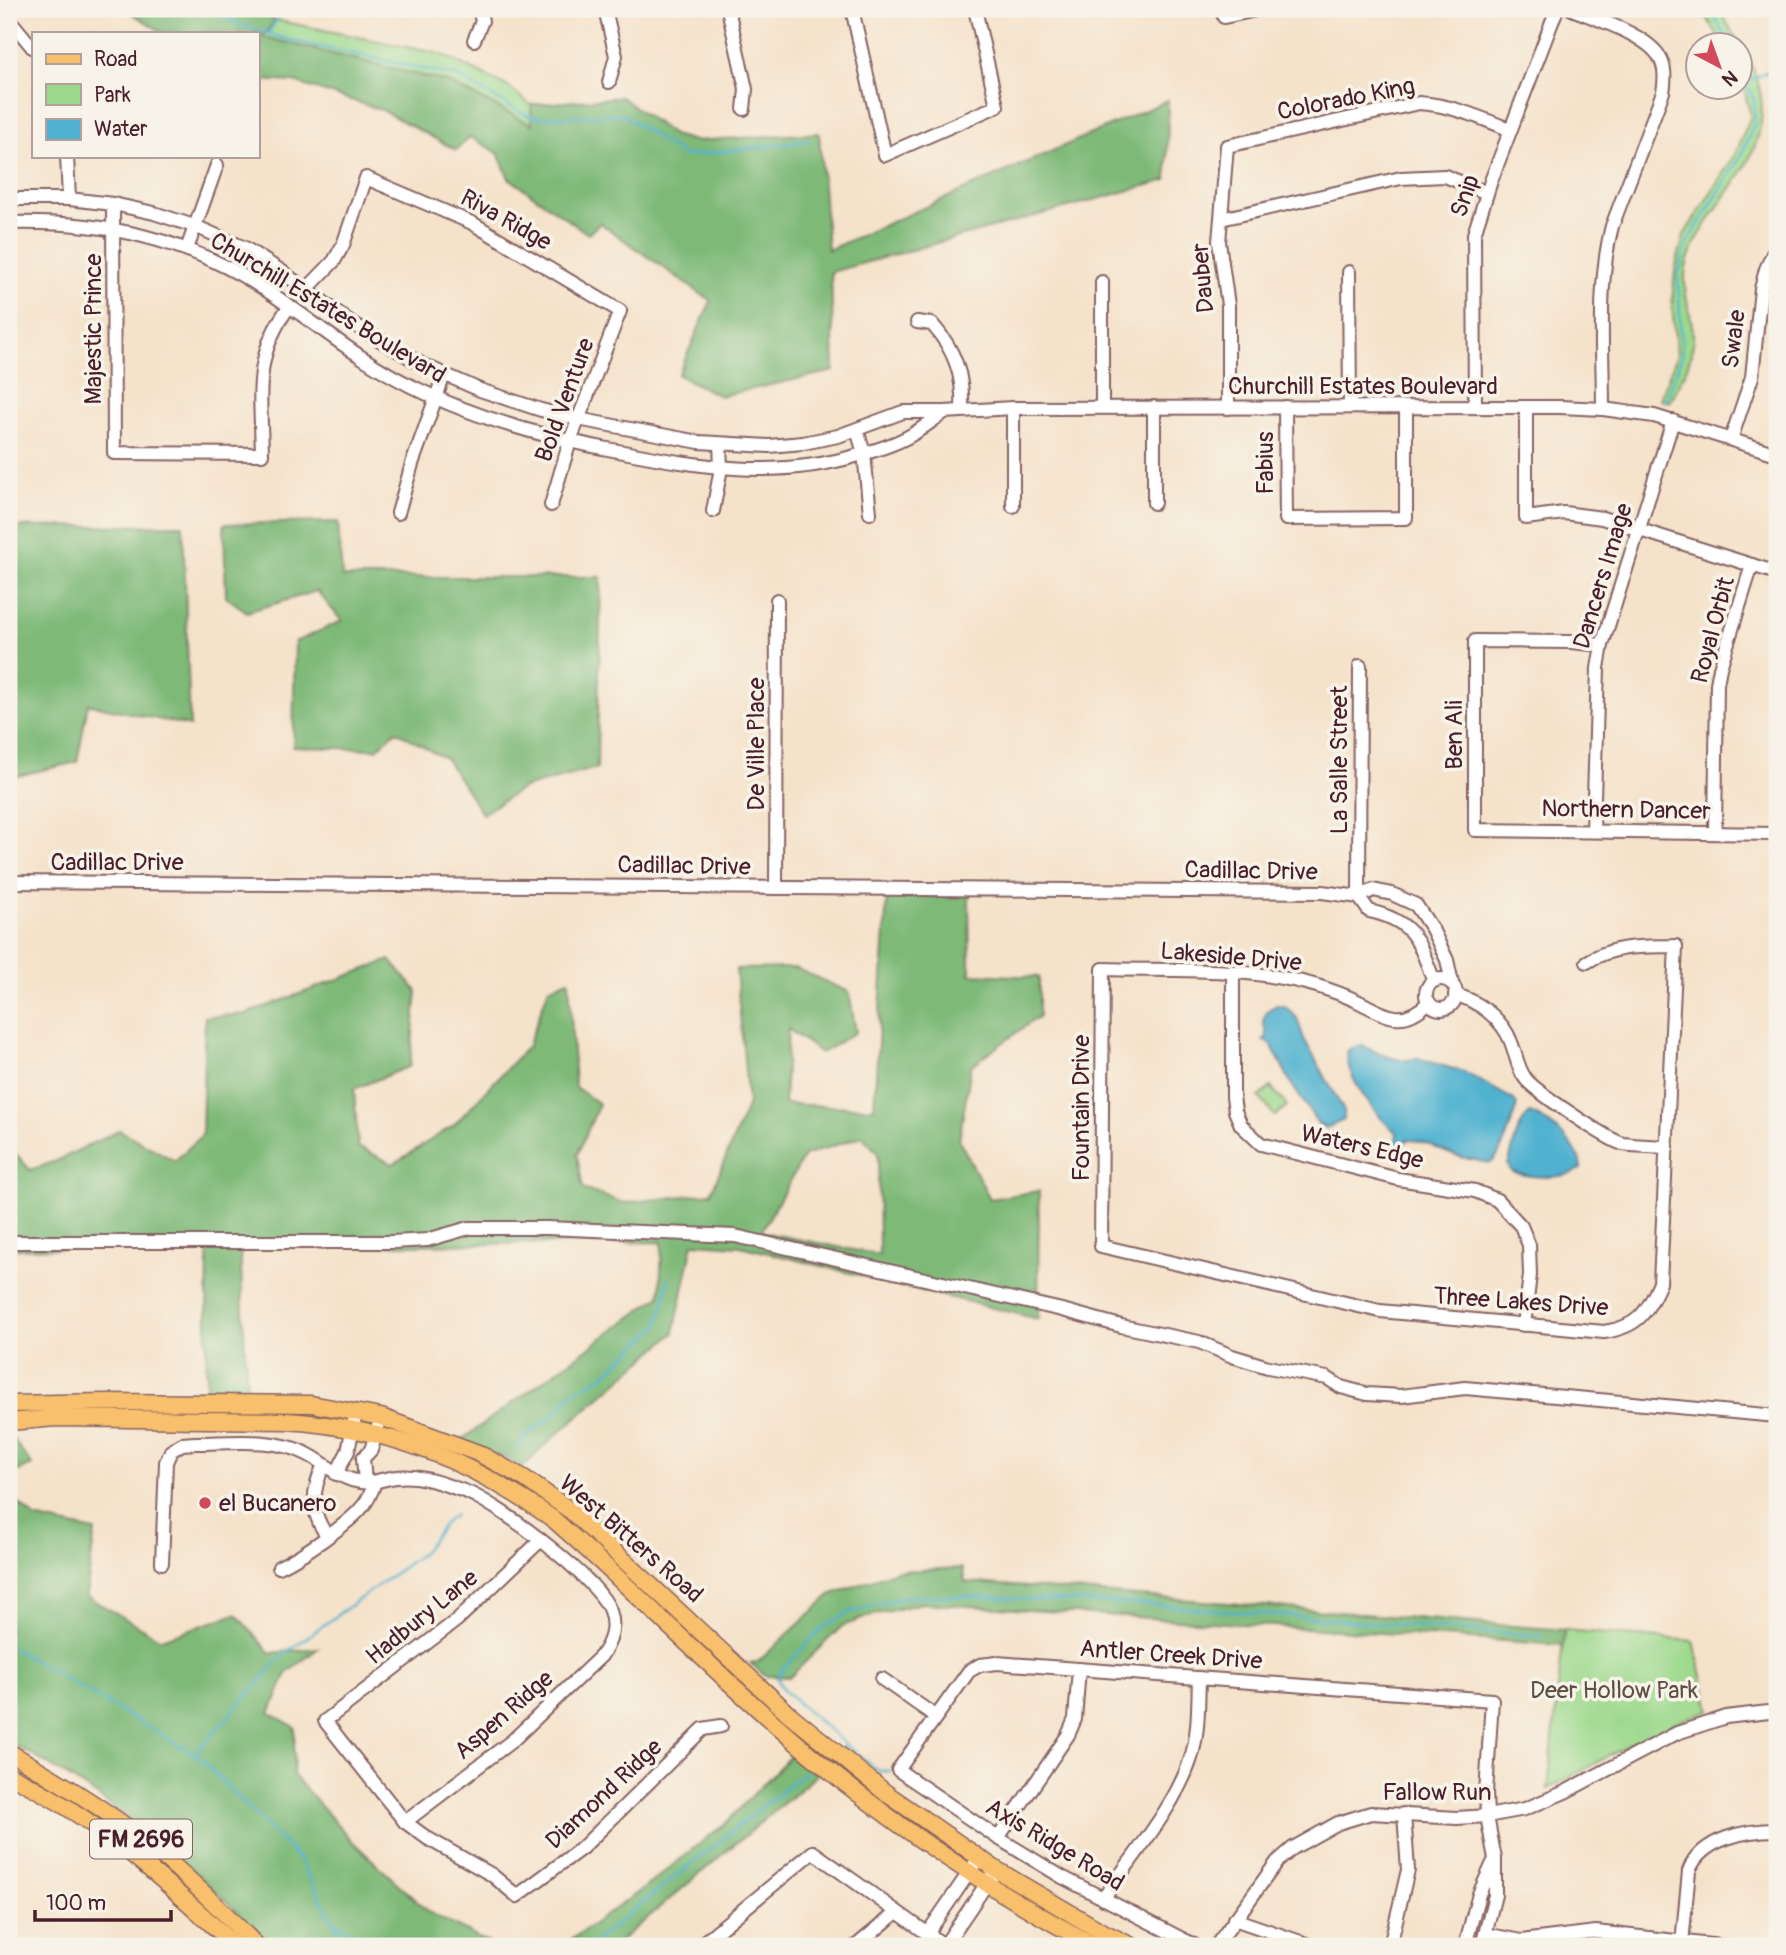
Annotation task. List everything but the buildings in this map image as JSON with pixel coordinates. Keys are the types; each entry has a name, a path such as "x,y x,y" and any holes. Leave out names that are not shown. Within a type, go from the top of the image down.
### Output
{"main road":[{"path":"106,1402 107,1419"},
{"name":"West Bitters Road","path":"9,1404 311,1404 381,1417 478,1453 524,1478 571,1511 788,1713 886,1793 997,1870 1099,1930 1132,1946"},
{"name":"West Bitters Road","path":"9,1422 56,1418 325,1423 376,1434 434,1452 472,1468 553,1518 776,1726 880,1811 968,1873 1095,1946"},
{"path":"513,1491 524,1478"},
{"path":"776,1726 788,1713"},
{"name":"FM 2696","path":"9,1752 77,1793 132,1831 209,1898 257,1946"},
{"name":"FM 2696","path":"9,1775 97,1826 170,1885 235,1946"}],"street":[{"path":"474,40 482,21 480,9"},
{"path":"605,9 616,56 610,82"},
{"path":"728,9 746,89 744,109"},
{"path":"852,9 885,155 997,106 975,9"},
{"path":"1223,13 1261,9"},
{"name":"Snip","path":"1475,407 1474,234 1487,193 1558,9"},
{"path":"1572,9 1651,46 1662,60 1665,77 1663,92 1612,226 1607,247 1602,290 1603,409"},
{"path":"9,19 32,47"},
{"name":"Colorado King","path":"1227,146 1419,103 1455,108 1513,124"},
{"name":"Dauber","path":"1227,146 1219,242 1228,305 1228,408"},
{"path":"67,158 69,199"},
{"path":"187,249 217,165"},
{"path":"1221,219 1401,178 1445,176 1487,193"},
{"name":"Riva Ridge","path":"306,290 334,261 343,245 366,178 472,223 620,311"},
{"name":"Churchill Estates Boulevard","path":"9,199 69,199 113,204 197,226 244,248 373,337 444,375 529,406 579,419 699,442 769,446 803,443 857,430 903,412 1102,407 1526,407 1629,412 1673,421 1777,454"},
{"name":"Majestic Prince","path":"113,204 114,453 262,454 263,359 274,329 289,307"},
{"name":"Churchill Estates Boulevard","path":"9,223 82,224 147,236 187,249 233,270 360,357 410,386 497,421 570,441 696,466 769,470 807,467 864,453 911,435 944,412"},
{"name":"Swale","path":"1731,439 1752,377 1761,289 1766,269 1777,245"},
{"path":"1349,272 1350,407"},
{"path":"1102,282 1102,407"},
{"name":"Bold Venture","path":"551,505 570,441 620,311"},
{"path":"917,322 932,324 951,350 961,377 962,410"},
{"path":"398,513 412,464 444,375"},
{"path":"1154,407 1154,503"},
{"name":"Fabius","path":"1285,407 1286,519 1406,518 1406,407"},
{"path":"1526,407 1526,518 1577,513 1638,528 1777,573"},
{"path":"1013,408 1013,506"},
{"name":"Dancers Image","path":"1593,831 1598,668 1602,645 1673,421"},
{"path":"857,430 864,453 870,513"},
{"path":"713,511 721,468 720,444"},
{"name":"Royal Orbit","path":"1715,832 1717,684 1752,565"},
{"name":"De Ville Place","path":"776,888 777,600"},
{"name":"Ben Ali","path":"1475,830 1475,640 1602,645"},
{"name":"La Salle Street","path":"1359,897 1360,666"},
{"name":"Northern Dancer","path":"1475,830 1777,834"},
{"name":"Cadillac Drive","path":"9,883 1322,892 1359,897"},
{"path":"1433,981 1420,945 1411,931 1393,917 1369,911 1359,897 1373,890 1401,897 1416,905 1447,960 1454,989 1452,1002 1445,1008 1436,1007 1429,1002 1426,993 1433,981 1443,979 1454,989 1493,1016 1511,1040 1526,1080 1539,1090 1621,1143 1667,1147"},
{"path":"1393,917 1401,897"},
{"path":"1420,945 1436,937"},
{"name":"Three Lakes Drive","path":"1101,1247 1380,1311 1604,1332 1620,1330 1636,1322 1651,1304 1660,1283 1676,946 1620,948 1602,953 1587,962"},
{"name":"Lakeside Drive","path":"1103,969 1233,973 1293,979 1320,987 1395,1019 1417,1012 1429,1002"},
{"name":"Fountain Drive","path":"1101,1247 1103,969"},
{"name":"Waters Edge","path":"1233,973 1233,1097 1241,1125 1261,1144 1398,1179 1475,1191 1497,1200 1521,1226 1529,1245 1530,1275 1524,1325"},
{"path":"9,1242 393,1242 427,1240 469,1228 547,1228 735,1236 1199,1342 1232,1356 1268,1367 1327,1378 1341,1387 1367,1394 1401,1396 1465,1388 1777,1416"},
{"path":"336,1474 348,1451 356,1412"},
{"path":"348,1451 356,1458 363,1458 369,1453 381,1417"},
{"path":"162,1563 166,1462 170,1451 182,1444 195,1443 271,1443 305,1453 336,1474 370,1482 410,1476 433,1481 468,1492 541,1540"},
{"path":"279,1567 295,1560 363,1507 371,1496 363,1458"},
{"path":"324,1465 314,1503 315,1513 327,1535"},
{"name":"Aspen Ridge","path":"405,1822 530,1725 601,1656 610,1643 614,1626 610,1609 603,1598 541,1540"},
{"name":"Hadbury Lane","path":"405,1822 392,1809 325,1721 457,1620 541,1540"},
{"name":"Antler Creek Drive","path":"898,1770 960,1681 969,1671 980,1665 997,1663 1492,1700 1487,1816"},
{"path":"998,1838 1068,1735 1075,1719 1079,1669"},
{"path":"1103,1899 1168,1804 1185,1774 1195,1741 1199,1678"},
{"path":"881,1679 935,1716"},
{"name":"Fallow Run","path":"1216,1946 1277,1862 1293,1848 1349,1819 1371,1813 1457,1818 1525,1809 1701,1723 1739,1715 1777,1712"},
{"name":"Diamond Ridge","path":"405,1822 427,1838 492,1875 517,1896 582,1848 703,1729 721,1726"},
{"name":"Axis Ridge Road","path":"898,1770 998,1838 1103,1899 1196,1946"},
{"path":"1390,1946 1408,1870 1404,1814"},
{"path":"1487,1816 1495,1860 1495,1895 1484,1940 1562,1940 1596,1932 1720,1946"},
{"path":"1682,1943 1692,1862 1703,1850 1739,1834 1756,1830 1777,1830"},
{"path":"699,1946 813,1852 945,1946 997,1870"},
{"path":"927,1934 979,1858"},
{"path":"1465,1946 1479,1894 1495,1860"},
{"path":"946,1906 963,1917"},
{"path":"856,1946 897,1912"},
{"path":"1234,1919 1312,1946"}],"green space":[{"path":"125,9 257,9 275,20 441,54 507,86 531,105 533,125 447,82 263,37 259,32 162,32"},
{"path":"125,9 257,9 275,20 263,37 447,82 532,125 531,105 621,97 673,135 694,141 819,133 828,250 1168,100 1167,180 831,272 834,371 720,396 678,375 711,301 600,223 588,234 509,178 498,153 470,137 456,150 382,110 294,82 259,80 259,32 162,32"},
{"path":"1702,9 1718,9 1733,32 1715,32"},
{"path":"1754,72 1761,97 1762,116 1758,136 1750,157 1701,233 1687,263 1685,285 1693,332 1692,350 1670,401 1660,399 1677,355 1672,306 1675,270 1684,235 1736,153 1751,116 1747,102 1754,102"},
{"path":"338,522 342,577 601,577 597,768 523,788 482,814 446,759 396,731 377,749 293,747 295,642 342,621 317,591 247,612 226,597 224,524"},
{"path":"183,525 190,726 88,704 77,762 9,778 9,527"},
{"path":"969,896 970,974 1039,977 1039,1016 971,1066 959,1140 990,1199 1039,1191 1038,1319 740,1246 693,1243 674,1333 522,1468 505,1458 460,1441 660,1296 662,1242 240,1247 247,1393 206,1390 208,1246 9,1249 9,1146 30,1170 59,1160 119,1130 175,1161 202,1135 205,1017 246,1014 390,960 417,991 410,1066 354,1089 358,1147 393,1164 454,1125 528,1046 549,988 569,980 575,1087 599,1104 577,1155 583,1189 624,1203 711,1193 748,1104 736,969 795,968 849,992 856,1032 821,1053 788,1029 784,1104 874,1108 887,897","holes":["862,1136 878,1153 879,1255 761,1232 804,1156"]},
{"path":"1271,1087 1287,1106 1275,1116 1259,1097"},
{"path":"9,1434 32,1465 13,1473 13,1498 35,1518 95,1531 86,1596 161,1639 236,1614 270,1653 318,1648 287,1673 270,1713 295,1727 293,1775 353,1842 428,1912 494,1946 270,1946 211,1887 148,1833 80,1785 9,1742"},
{"path":"962,1568 965,1582 1564,1630 1563,1645 922,1603 842,1626 790,1677 765,1676 750,1663 758,1662 830,1595 896,1571"},
{"name":"Deer Hollow Park","path":"1564,1630 1694,1641 1710,1710 1647,1736 1548,1789"},
{"path":"793,1753 817,1775 614,1946 562,1946 643,1889 727,1822"}],"water":[{"path":"1277,1005 1285,1006 1297,1018 1304,1039 1344,1111 1344,1120 1326,1128 1319,1125 1292,1085 1272,1046 1263,1040 1267,1037 1263,1020 1268,1010"},
{"path":"1360,1045 1396,1059 1417,1058 1464,1072 1514,1100 1517,1105 1513,1119 1495,1159 1491,1163 1470,1159 1413,1140 1407,1140 1395,1151 1397,1133 1372,1107 1351,1071 1348,1050"},
{"path":"1530,1113 1563,1135 1576,1152 1581,1169 1566,1175 1548,1177 1512,1172 1508,1165 1514,1144"}],"waterway":[{"path":"208,9 240,25 290,40 456,76 526,115 543,118 622,114 684,156 809,141"},
{"path":"269,32 284,9"},
{"path":"1711,9 1723,32"},
{"path":"1754,78 1777,67"},
{"path":"1665,402 1682,356 1678,276 1687,243 1741,156 1755,122 1754,100"},
{"path":"517,1448 527,1435 555,1414 572,1393 603,1376 658,1326 669,1279"},
{"path":"195,1754 284,1654 421,1554 444,1524 455,1515"},
{"path":"843,1748 846,1745 784,1691 778,1681 781,1671 823,1627 850,1612 904,1597 958,1596 1141,1604 1541,1636"},
{"path":"9,1646 199,1757 299,1859 347,1946"},
{"path":"846,1745 879,1771 890,1771"},
{"path":"589,1946 806,1772"},
{"path":"335,1922 377,1946"}],"place":[{"name":"el Bucanero","path":"205,1503"}]}
